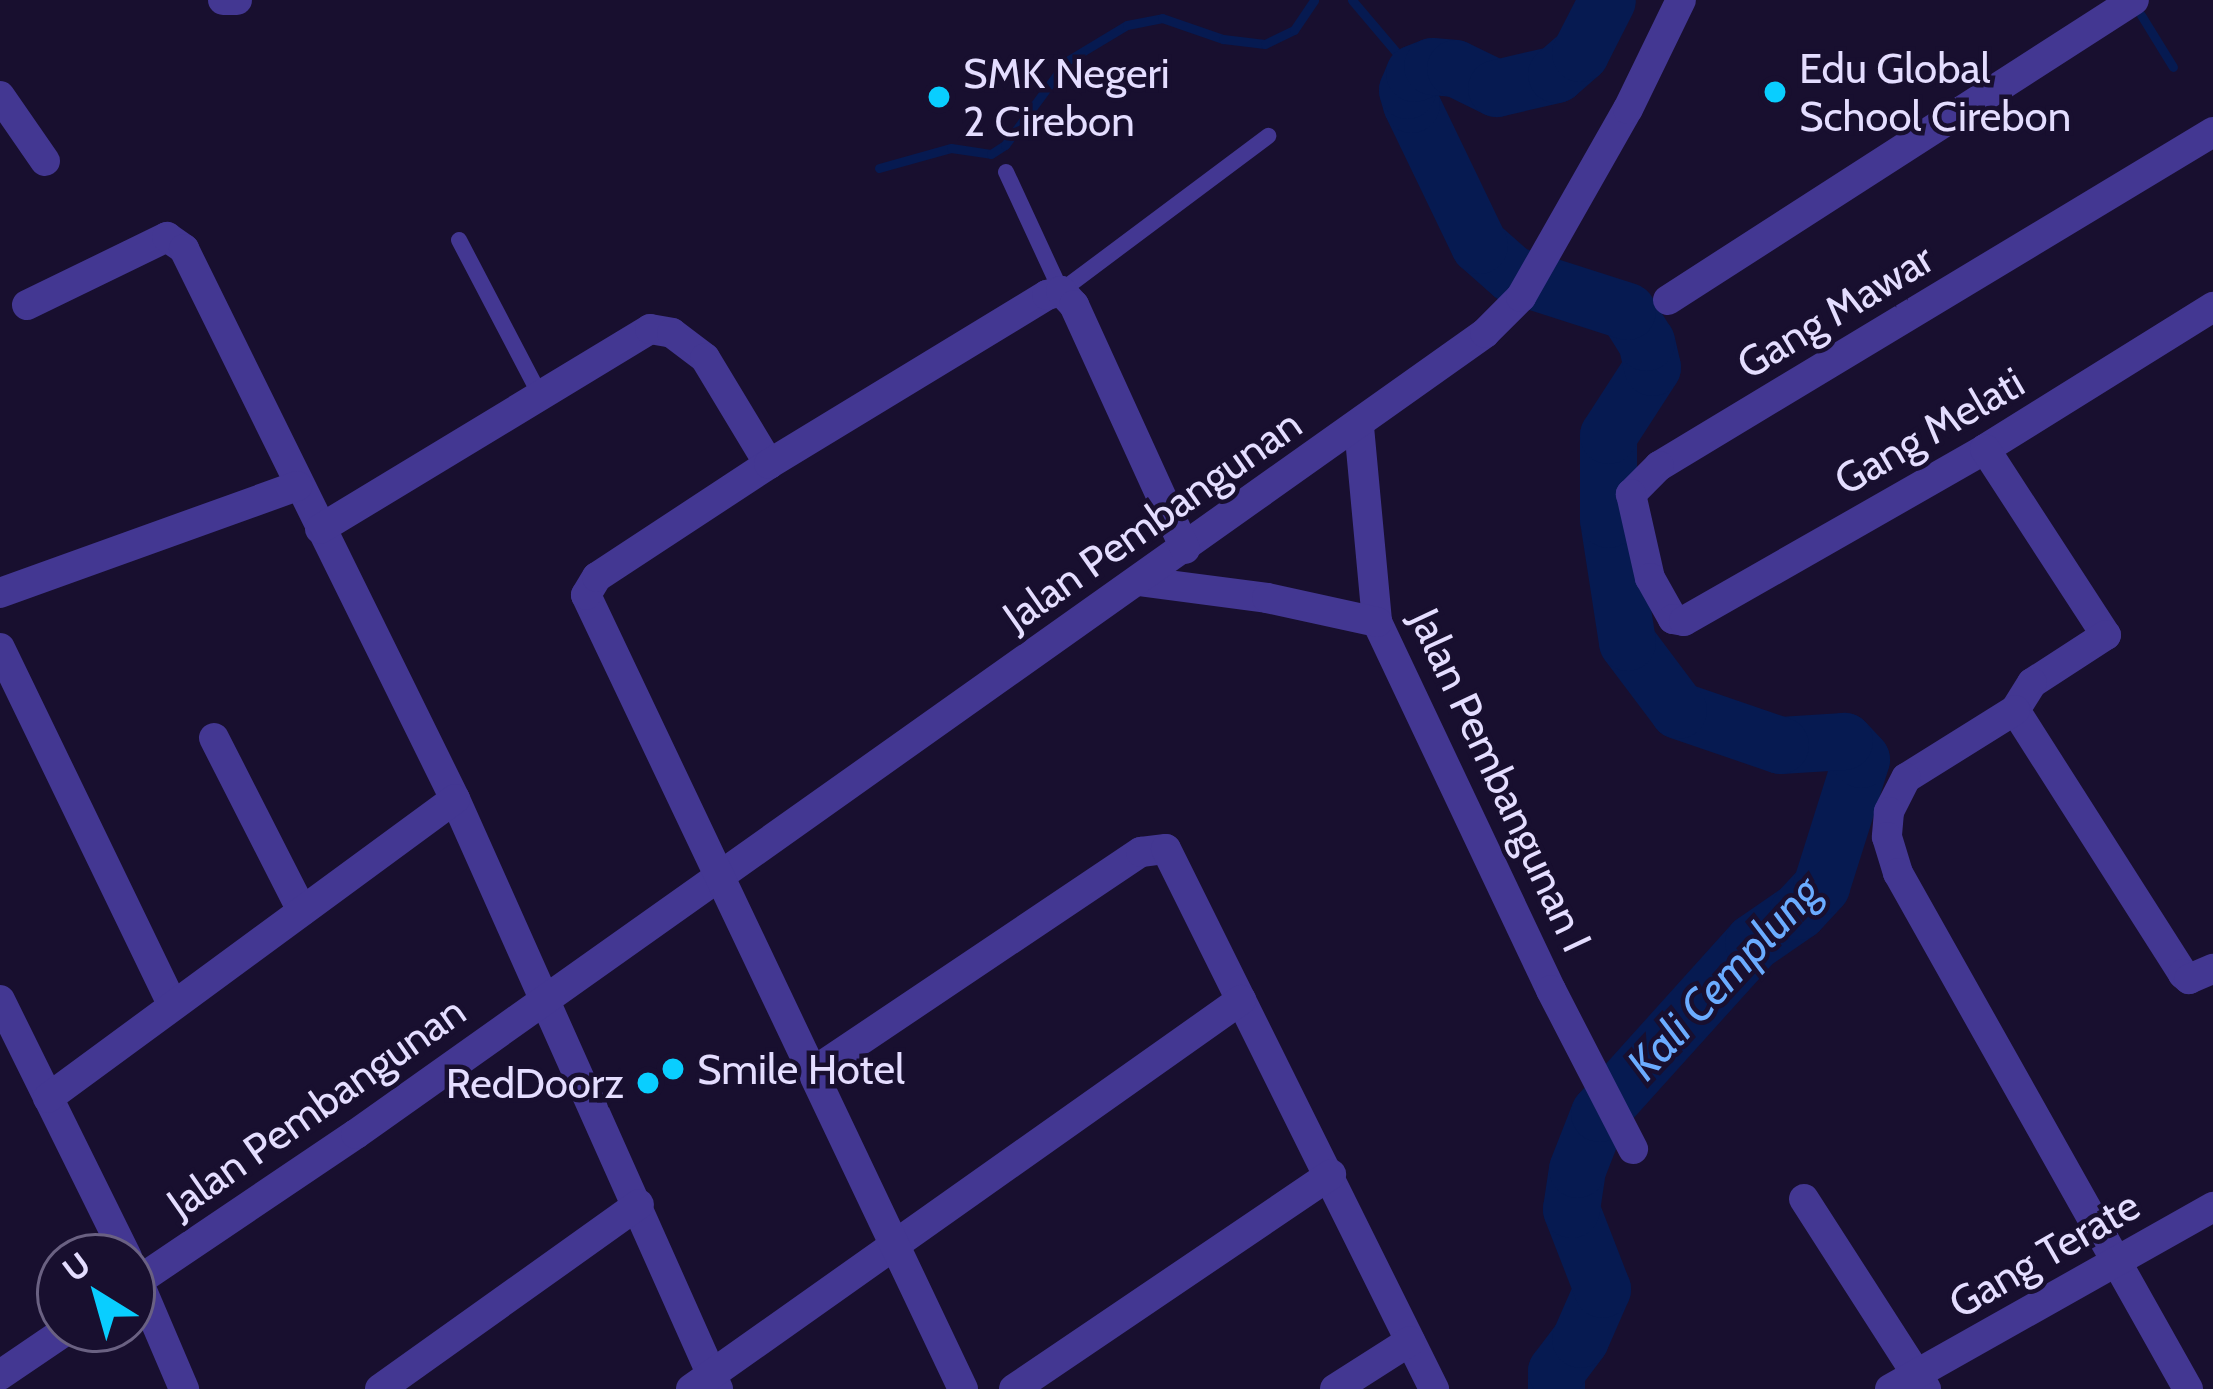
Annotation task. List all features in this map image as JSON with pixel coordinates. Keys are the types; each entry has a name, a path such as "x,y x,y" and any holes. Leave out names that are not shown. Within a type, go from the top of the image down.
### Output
{"street":[{"name":"Jalan Pembangunan","path":"156,1257 547,997 1359,427 1485,333 1522,297 1681,0"},
{"path":"1668,300 2134,0"},
{"path":"0,95 45,161"},
{"name":"Gang Mawar","path":"1684,621 1672,617 1649,576 1633,490 1679,454 2213,132"},
{"path":"27,305 166,237 184,249 547,997 639,1204 707,1384 895,1244 1241,1000"},
{"path":"963,1389 586,595 596,577 769,464 1047,295 1061,291 1075,305 1185,549"},
{"name":"Gang Melati","path":"1684,621 1985,449 2213,307"},
{"path":"320,529 638,332 662,328 705,358 769,464"},
{"name":"Jalan Pembangunan I","path":"1359,427 1377,622 1634,1149"},
{"path":"1985,449 2106,635 2032,683 2015,710 1906,778 1889,812 1887,837 1898,873 2188,1389"},
{"path":"0,593 297,486"},
{"path":"1138,581 1249,595 1377,622"},
{"path":"0,648 172,1004"},
{"path":"2015,710 2183,974 2189,980 2213,969"},
{"path":"214,738 302,911"},
{"path":"47,1098 454,799"},
{"path":"813,1072 1149,847 1171,854 1434,1389"},
{"path":"0,1000 113,1233"},
{"path":"1014,1389 1331,1174"},
{"path":"1804,1199 1911,1384"},
{"path":"380,1389 639,1204"},
{"name":"Gang Terate","path":"1911,1384 2213,1207"},
{"path":"156,1327 184,1389"},
{"path":"1335,1389 1410,1341"},
{"path":"0,1375 36,1351"}],"lane":[{"path":"1006,172 1061,291 1268,136"},
{"path":"459,240 538,391"}],"waterway":[{"path":"879,168 951,148 991,154 1005,145 1067,61 1127,25 1162,18 1223,39 1265,44 1294,30 1314,0"},
{"path":"1352,0 1414,73"},
{"name":"Kali Cemplung","path":"1556,1389 1556,1371 1580,1339 1602,1289 1571,1209 1577,1169 1599,1113 1753,942 1798,911 1821,886 1861,759 1844,741 1780,745 1678,710 1627,642 1608,519 1608,435 1652,367 1646,342 1627,311 1512,274 1479,245 1411,104 1407,90 1414,73 1432,66 1455,68 1496,88 1556,74 1580,53 1607,0"},
{"path":"2141,15 2173,67"}],"place":[{"name":"Edu Global School Cirebon","path":"1775,92"},
{"name":"SMK Negeri 2 Cirebon","path":"939,97"},
{"name":"Smile Hotel","path":"673,1069"},
{"name":"RedDoorz","path":"648,1083"}]}
